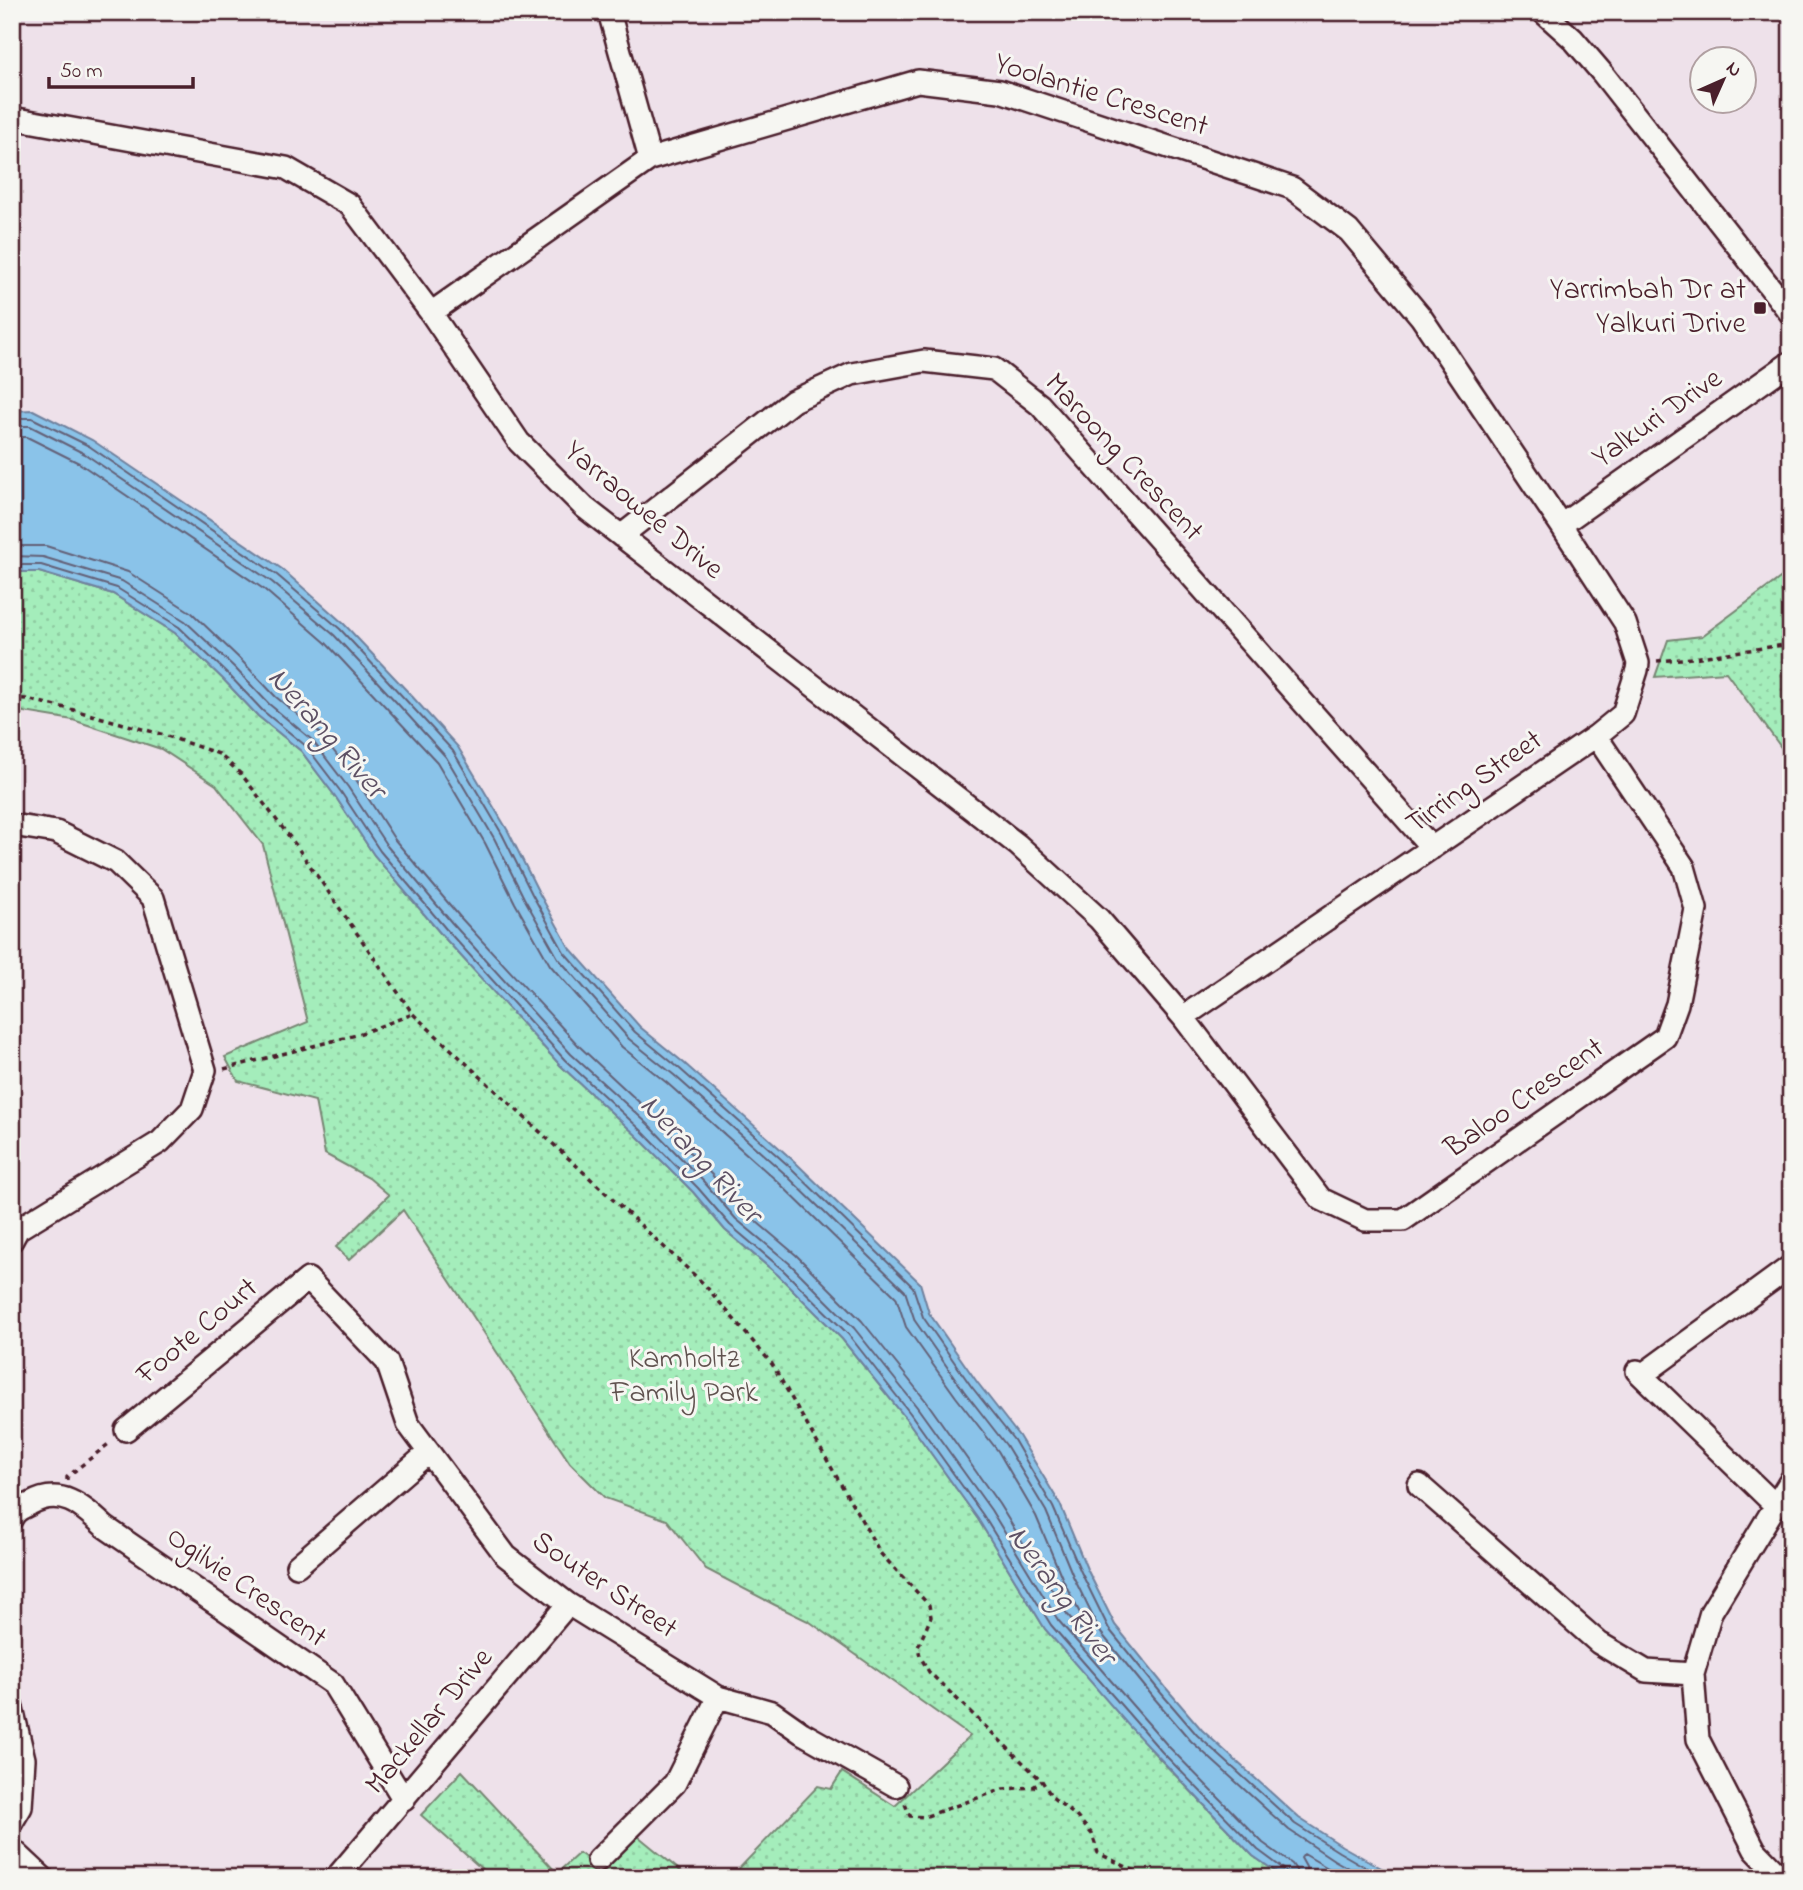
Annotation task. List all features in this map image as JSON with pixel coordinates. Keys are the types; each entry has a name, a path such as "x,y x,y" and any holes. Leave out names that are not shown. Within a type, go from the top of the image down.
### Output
{"street":[{"path":"609,12 650,159"},
{"path":"1543,12 1573,39 1603,74 1791,314"},
{"name":"Yoolantie Crescent","path":"431,313 650,159 918,81 1000,91 1292,188 1349,231 1421,317 1561,525"},
{"name":"Yarraowee Drive","path":"12,118 286,168 350,205 431,313 519,442 584,507 1018,845 1098,919 1183,1017"},
{"name":"Maroong Crescent","path":"621,536 793,401 852,374 924,361 994,369 1041,405 1432,848"},
{"name":"Yalkuri Drive","path":"1561,525 1791,362"},
{"path":"1561,525 1625,623 1638,663"},
{"name":"Tirring Street","path":"1183,1017 1596,736 1623,714 1638,663"},
{"name":"Baloo Crescent","path":"1183,1017 1321,1199 1365,1220 1403,1220 1665,1037 1677,1004 1696,909 1684,867 1596,736"},
{"path":"12,825 56,832 116,862 153,898 205,1070 192,1109 160,1142 14,1228"},
{"path":"1775,1505 1639,1373 1791,1266"},
{"name":"Foote Court","path":"127,1430 308,1279"},
{"name":"Souter Street","path":"308,1279 387,1362 408,1424 506,1556 568,1604 718,1697 772,1712 802,1733 897,1786"},
{"path":"297,1566 429,1452"},
{"path":"1782,1878 1755,1850 1698,1739 1693,1674 1711,1612 1791,1480"},
{"path":"1419,1485 1599,1643 1646,1671 1693,1674"},
{"path":"12,1518 15,1512 41,1497 61,1497"},
{"name":"Ogilvie Crescent","path":"61,1497 82,1507 105,1527 333,1684 404,1800"},
{"name":"Mackellar Drive","path":"337,1878 568,1604"},
{"path":"598,1860 675,1783 718,1697"},
{"path":"12,1708 24,1759 21,1807 12,1822"},
{"path":"12,1849 43,1878"}],"path":[{"path":"1783,12 1791,19"},
{"path":"1638,663 1791,644"},
{"path":"12,698 70,709 164,735 219,754 242,775 295,844 413,1014 704,1284 772,1364 881,1554 929,1605 931,1617 918,1647 929,1672 1042,1781 1052,1797 1076,1816 1092,1834 1098,1853 1149,1878"},
{"path":"205,1070 228,1069 356,1035 413,1014"},
{"path":"61,1497 67,1477 127,1430"},
{"path":"897,1786 910,1816 924,1817 1003,1789 1033,1787 1042,1781"}],"green space":[{"path":"1791,570 1791,761 1726,672 1655,677 1668,640 1702,636"},
{"name":"Kamholtz Family Park","path":"12,572 39,572 113,594 175,633 258,716 301,751 374,855 441,934 560,1065 693,1192 725,1230 778,1275 842,1339 905,1417 978,1519 1045,1629 1157,1756 1253,1856 1285,1878 730,1878 818,1786 831,1789 842,1772 895,1806 970,1736 810,1622 706,1569 667,1520 605,1498 570,1463 403,1210 349,1260 336,1247 389,1195 369,1178 325,1154 315,1101 238,1081 225,1057 308,1022 263,845 216,785 161,749 73,720 12,710"},
{"path":"462,1771 557,1873 579,1853 603,1869 638,1836 689,1878 492,1878 421,1815"}],"water":[{"name":"Nerang River","path":"33,410 92,440 282,569 344,624 409,693 458,747 508,831 569,947 640,1027 795,1162 920,1283 929,1313 1019,1436 1060,1504 1087,1569 1115,1625 1166,1688 1202,1730 1299,1818 1399,1878 1285,1878 1253,1856 1129,1726 1045,1629 978,1519 905,1417 842,1339 778,1275 725,1230 693,1192 636,1135 560,1065 441,934 374,855 301,751 258,716 175,633 113,594 39,572 12,572 12,411"}],"place":[{"name":"Yarrimbah Dr at Yalkuri Drive","path":"1760,308"}]}
